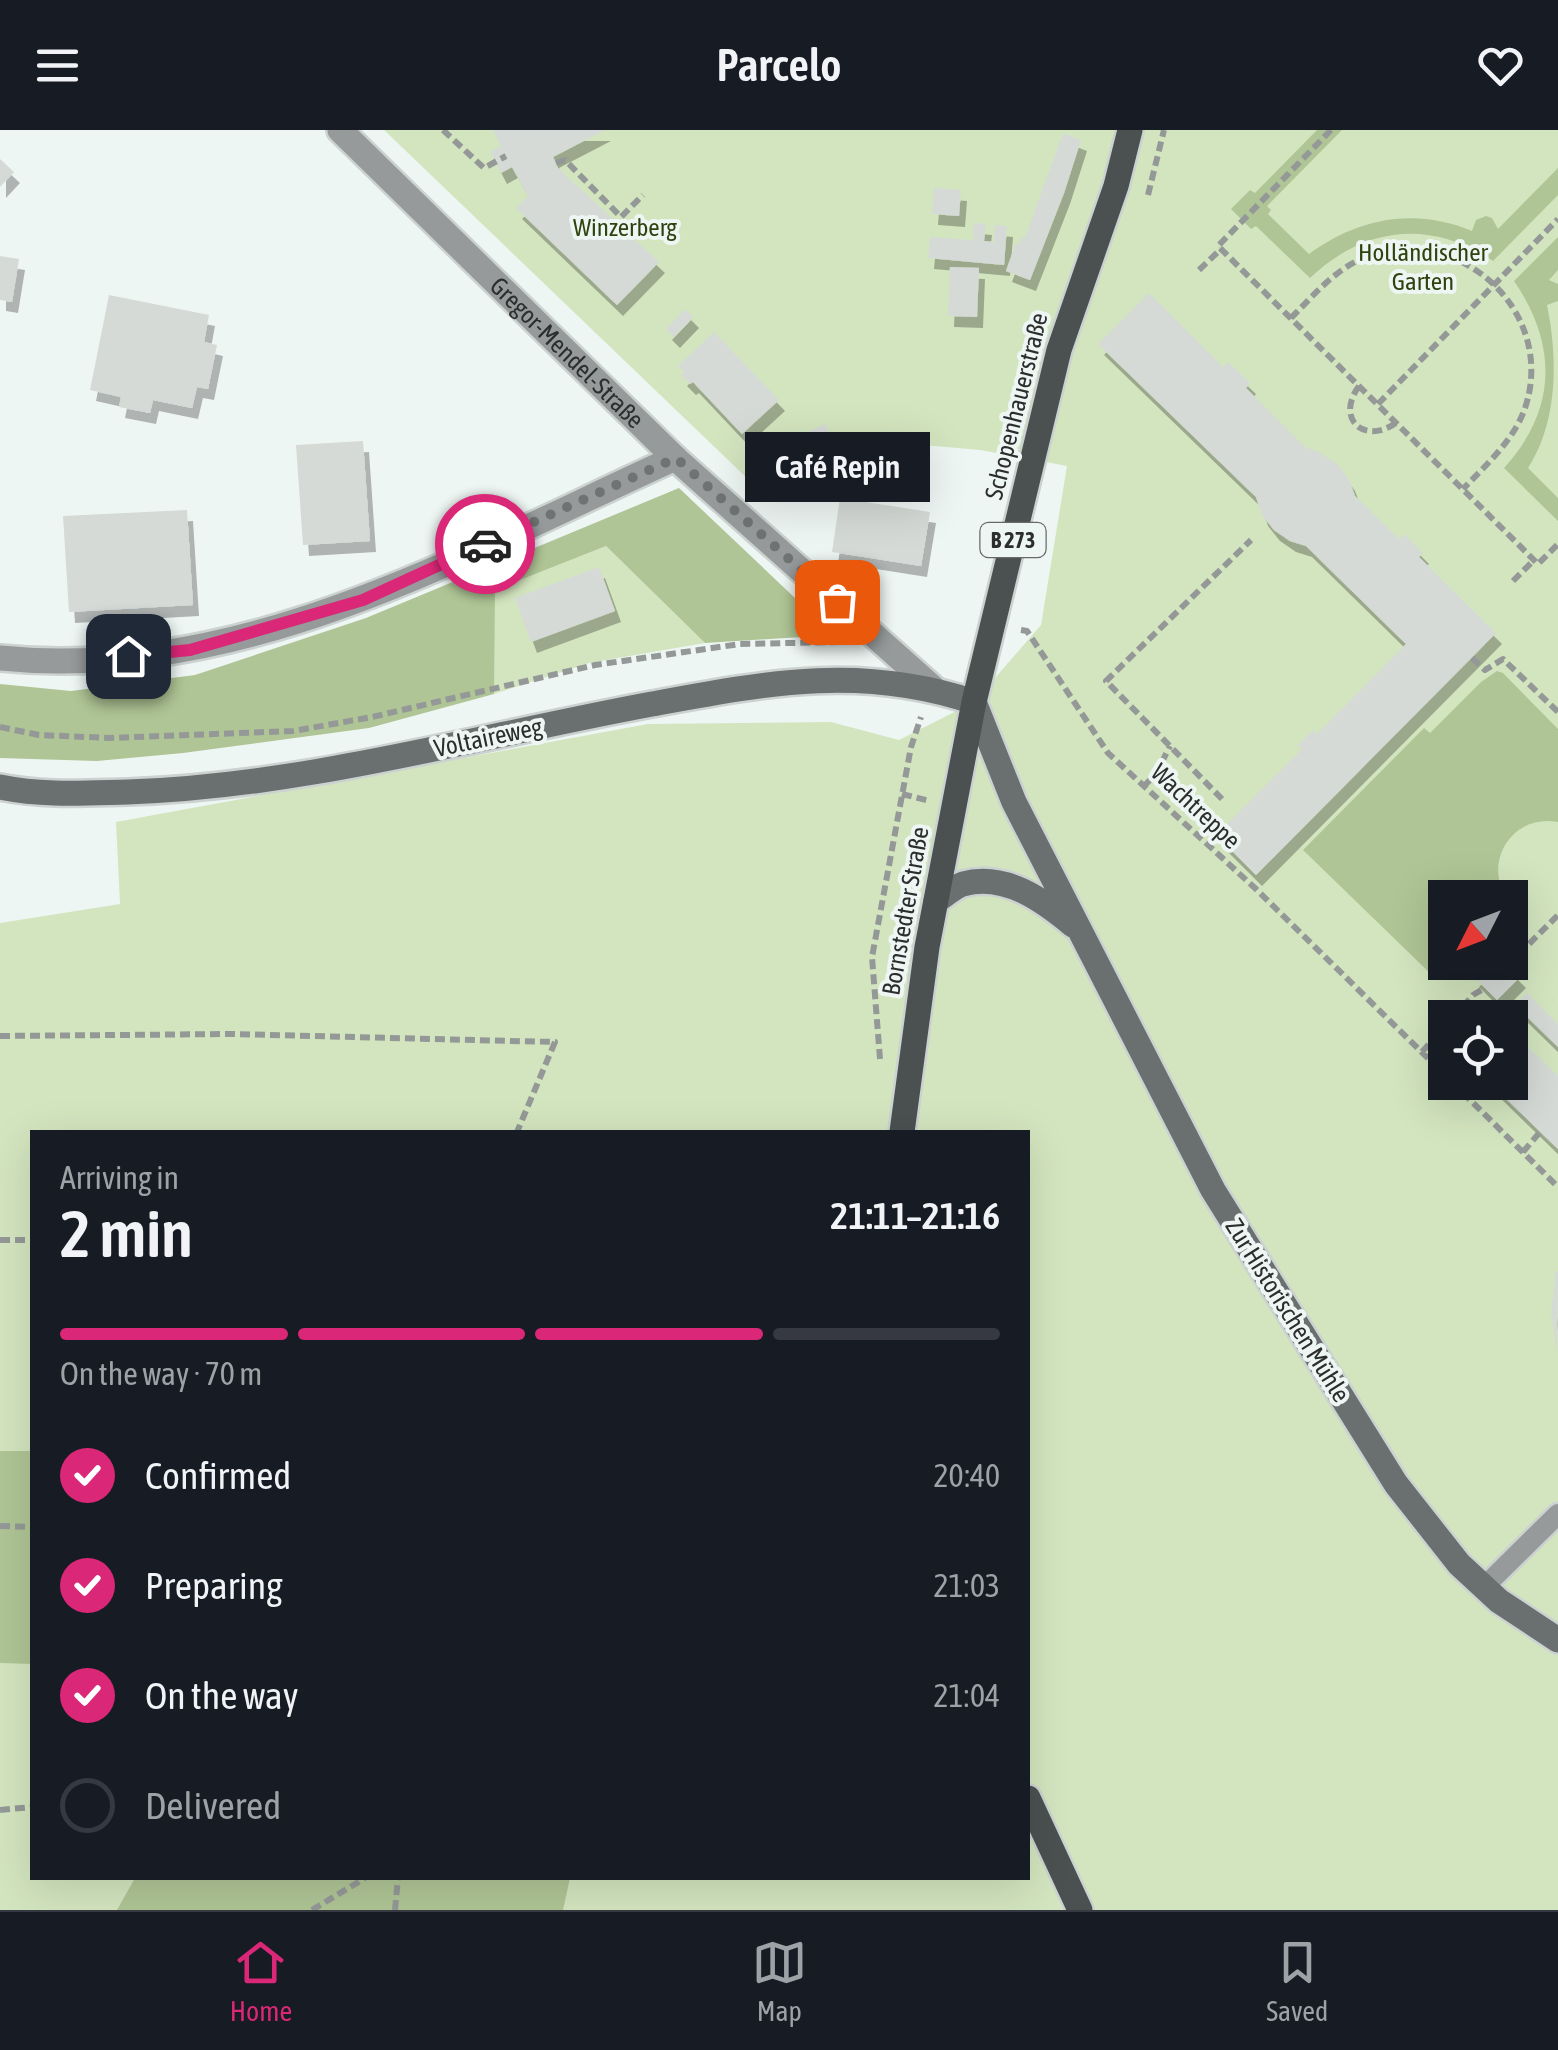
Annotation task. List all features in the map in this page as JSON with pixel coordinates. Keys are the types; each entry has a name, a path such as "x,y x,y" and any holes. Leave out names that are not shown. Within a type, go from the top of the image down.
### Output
{"main road":[{"name":"Schopenhauerstraße","path":"974,702 1059,350 1116,186 1130,130"},
{"name":"Bornstedter Straße","path":"902,1130 936,902 974,702"},
{"path":"1030,1802 1080,1910"}],"street":[{"name":"Gregor-Mendel-Straße","path":"340,130 676,458 932,687"},
{"path":"0,658 66,661 190,650 363,600 676,458"},
{"name":"Voltaireweg","path":"0,787 34,794 192,790 396,757 532,726 770,682 853,679 932,687 974,702"},
{"name":"Zur Historischen Mühle","path":"974,702 1014,802 1224,1206 1396,1484 1449,1552 1484,1587 1558,1640"},
{"name":"Zur Historischen Mühle","path":"936,902 962,884 986,882 1008,886 1037,895 1080,931"}],"lane":[{"path":"1484,1587 1558,1514"}],"path":[{"path":"443,130 484,168 506,156"},
{"path":"1148,194 1164,130"},
{"path":"1331,130 1218,246 1538,564 1558,544"},
{"path":"556,163 565,160 620,217 644,194"},
{"path":"1378,404 1558,219"},
{"path":"1200,270 1221,249"},
{"path":"1291,318 1342,270 1372,254 1397,249 1449,254 1474,266 1496,284 1514,305 1525,328 1531,381 1516,428 1463,489"},
{"path":"1359,386 1350,399 1350,413 1356,426 1369,432 1384,431 1396,422"},
{"path":"1222,799 1106,681 1251,540"},
{"path":"1513,580 1534,560"},
{"path":"0,726 39,736 110,738 293,731 372,717 595,665 740,644 846,641 864,626"},
{"name":"Wachtreppe","path":"1027,631 1108,753 1256,889 1428,1058"},
{"path":"1472,658 1485,670 1504,659 1558,712"},
{"path":"881,1074 872,958 911,746 932,687"},
{"path":"1144,786 1156,774 1170,746"},
{"path":"1528,945 1558,915"},
{"path":"1469,1000 1485,988"},
{"path":"0,1036 232,1034 555,1042 518,1130"},
{"path":"1422,1052 1428,1045"},
{"path":"1470,1100 1558,1186"},
{"path":"1522,1152 1540,1132"},
{"path":"0,1240 30,1240"},
{"path":"0,1526 30,1527"},
{"path":"0,1810 30,1808"},
{"path":"312,1910 363,1880"},
{"path":"395,1910 398,1880"}],"green space":[{"path":"384,130 1558,130 1558,1910 0,1910 0,923 120,904 116,822 648,724 831,722 899,740 974,702 1041,625 1067,466 980,450 843,438 751,482"},
{"path":"1317,130 1342,130 1267,206 1271,210 1268,214 1309,254 1347,232 1388,220 1429,219 1472,231 1476,220 1486,216 1492,218 1498,229 1558,168 1558,195 1493,261 1446,239 1398,234 1353,248 1310,278 1256,226 1251,229 1231,209 1250,190 1255,193"},
{"path":"1558,237 1558,270 1549,280 1558,284 1558,301 1547,305 1553,346 1553,389 1545,431 1528,468 1558,498 1558,521 1504,468 1534,423 1545,377 1538,329 1514,281"},
{"path":"679,488 834,635 705,643 606,546 495,590 494,694 369,728 183,753 97,761 0,758 0,684 71,691 195,675 366,618"},
{"path":"606,546 705,643 589,663 494,694 494,590"},
{"path":"1497,671 1503,673 1558,729 1558,822 1542,821 1516,832 1501,855 1500,880 1428,880 1428,971 1303,850 1424,728 1430,733"},
{"path":"0,1451 30,1451 30,1664 0,1663"},
{"path":"134,1880 570,1880 563,1910 117,1910"}],"building":[{"path":"493,130 605,130 553,157 558,168 659,262 617,305 516,208 528,196 512,167 501,173 490,152 501,146"},
{"path":"1063,133 1081,140 1030,280 1006,271 1016,243 1025,238"},
{"path":"0,159 14,172 0,187"},
{"path":"934,188 961,190 959,216 932,214"},
{"path":"974,223 986,224 984,241 994,242 995,225 1007,226 1004,265 928,258 930,237 973,240"},
{"path":"0,256 19,259 12,302 0,300"},
{"path":"950,267 979,268 977,317 948,316"},
{"path":"1149,293 1223,367 1228,362 1250,383 1246,388 1305,447 1338,465 1355,496 1399,539 1404,534 1423,553 1419,557 1496,633 1256,875 1216,835 1302,749 1298,745 1313,730 1317,734 1406,644 1306,546 1274,530 1262,515 1256,497 1098,344"},
{"path":"109,295 209,315 204,342 217,345 208,389 197,387 192,408 153,400 150,413 119,407 121,397 90,390"},
{"path":"685,309 693,317 674,337 666,329"},
{"path":"714,332 779,400 742,434 693,382 690,384 681,375 684,372 678,366"},
{"path":"825,424 833,440 781,465 773,448"},
{"path":"363,441 370,541 303,545 296,445"},
{"path":"840,498 930,512 921,566 832,552"},
{"path":"187,510 193,605 69,612 63,516"},
{"path":"599,567 615,611 531,642 515,598"},
{"path":"1477,980 1517,980 1497,1000"},
{"path":"1527,993 1558,1024 1558,1047 1528,1018 1528,1000 1520,1000"},
{"path":"1528,1047 1558,1076 1558,1149 1508,1100 1528,1100"},
{"path":"1558,1271 1557,1352 1551,1313"}],"way so far":[{"path":"485,544 676,458 837,602"}],"place":[{"name":"Café Repin","path":"837,602"}],"route":[{"path":"128,656 190,650 363,600 485,544"}],"park label":[{"name":"Winzerberg","path":"625,227"},
{"name":"Holländischer Garten","path":"1423,266"}]}
